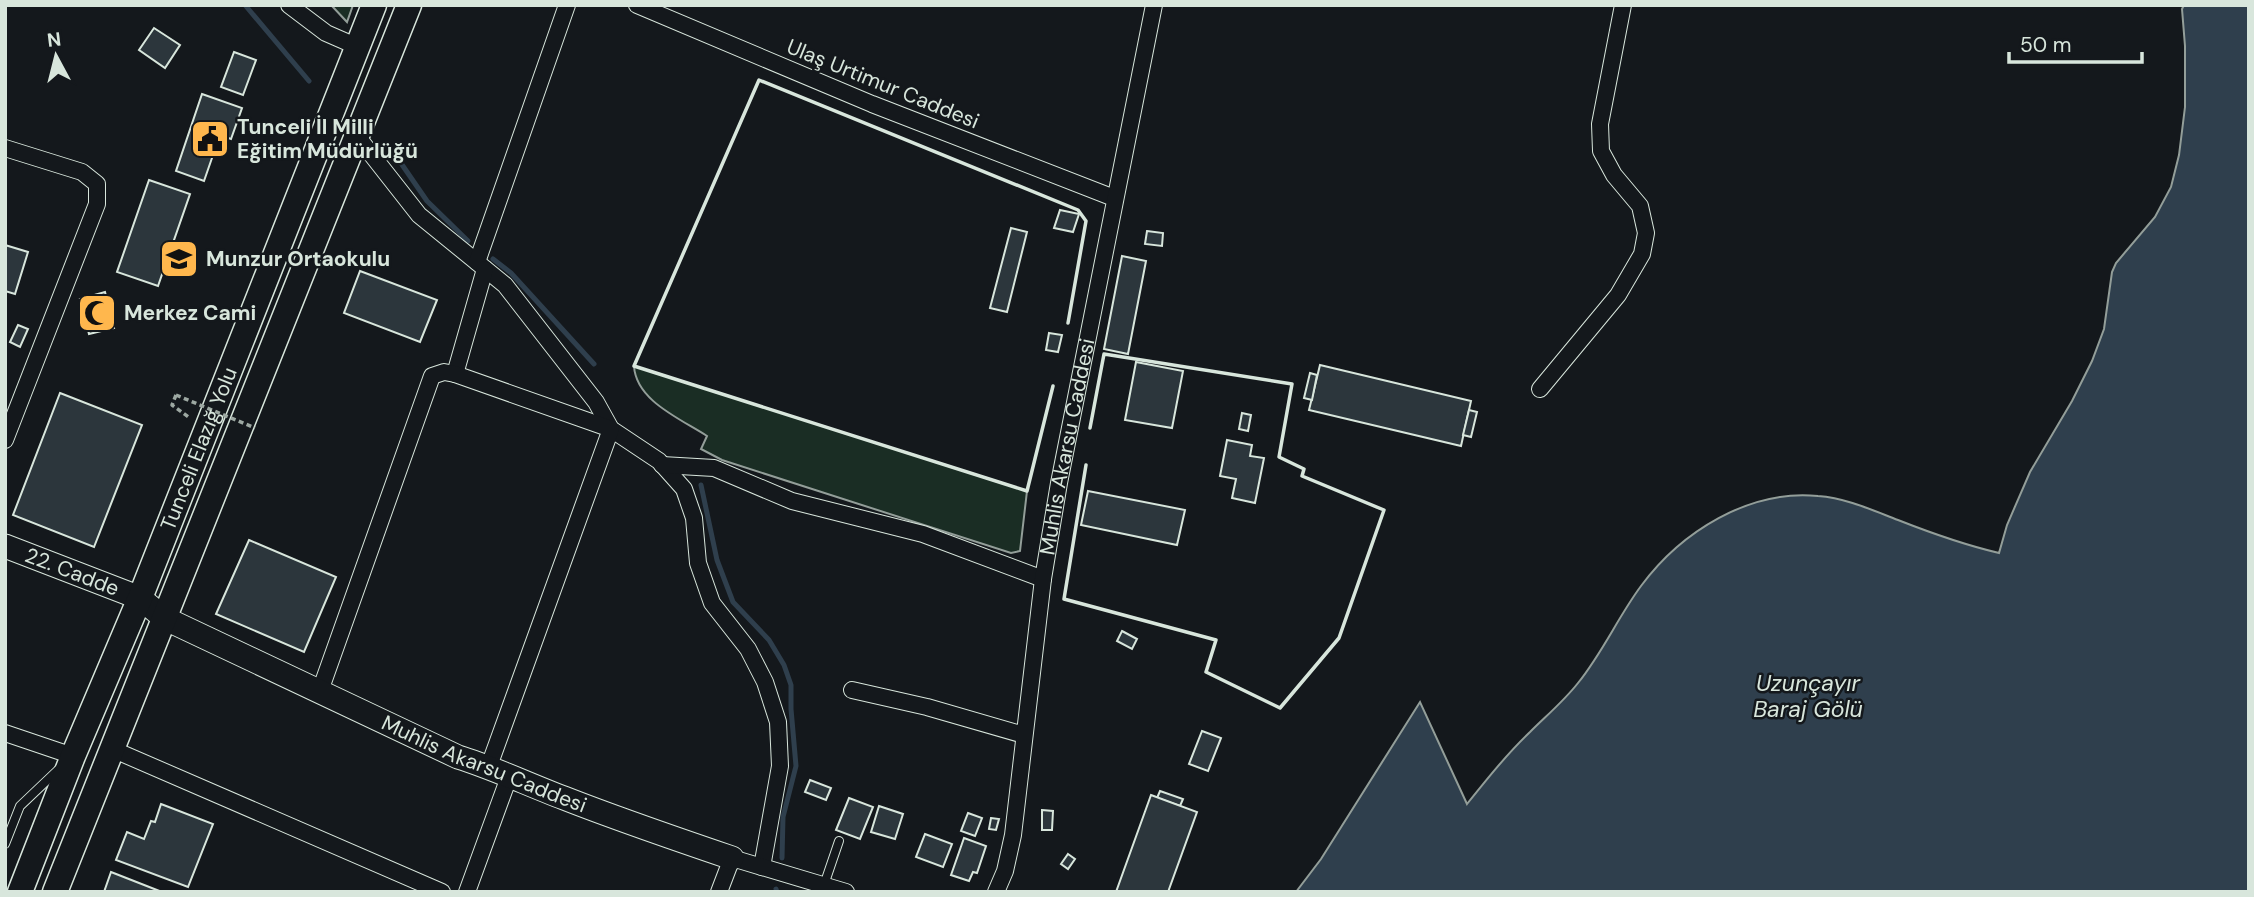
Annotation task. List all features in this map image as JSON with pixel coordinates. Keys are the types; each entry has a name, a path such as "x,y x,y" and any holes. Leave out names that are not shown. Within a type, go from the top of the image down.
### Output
{"main road":[{"name":"Tunceli Elazığ Yolu","path":"20,892 73,756 140,598 374,5"},
{"name":"Tunceli Elazığ Yolu","path":"55,892 409,5"}],"street":[{"path":"289,5 326,33 358,47"},
{"path":"455,374 481,265 567,5"},
{"name":"Ulaş Urtimur Caddesi","path":"637,5 872,104 1114,198"},
{"name":"Muhlis Akarsu Caddesi","path":"996,892 1005,871 1013,835 1043,579 1059,483 1154,5"},
{"path":"1540,389 1618,295 1642,254 1646,233 1640,206 1614,175 1601,151 1600,124 1623,5"},
{"path":"357,136 419,215 505,285 596,402 611,429 499,772 467,892"},
{"path":"5,148 82,172 97,184 99,192 97,204 5,440"},
{"path":"320,691 432,376 444,372 455,374 611,429 662,466 684,489 694,518 698,563 712,603 748,649 765,682 778,722 780,766 762,867"},
{"path":"662,466 714,468 792,501 923,534 1043,579"},
{"name":"22. Cadde","path":"5,546 140,598"},
{"name":"Muhlis Akarsu Caddesi","path":"140,598 164,618 458,757 615,818 732,858 846,892"},
{"path":"852,690 927,707 1024,735"},
{"path":"5,733 73,756"},
{"path":"112,749 442,892"},
{"path":"719,892 732,858"}],"lane":[{"path":"5,844 20,806 73,756"},
{"path":"824,885 839,841"}],"path":[{"path":"190,419 172,405 176,395 255,428"}],"green space":[{"path":"331,5 353,5 347,22"},
{"path":"634,366 1027,491 1020,551 1011,553 722,460 701,449 707,436 651,399 637,378"}],"water":[{"name":"Uzunçayır Baraj Gölü","path":"2184,5 2249,5 2249,892 1296,892 1321,859 1420,702 1467,804 1513,749 1578,683 1657,566 1696,532 1719,518 1742,507 1767,500 1792,496 1828,497 1999,553 2007,525 2030,472 2092,361 2104,329 2112,272 2116,263 2155,217 2171,187 2179,155 2185,107"}],"building":[{"path":"154,28 180,45 165,68 139,50"},
{"path":"234,52 256,60 243,95 221,87"},
{"path":"202,94 242,108 231,139 220,135 204,181 176,171"},
{"path":"149,180 190,194 158,286 117,272"},
{"path":"1060,210 1079,214 1073,232 1054,228"},
{"path":"1011,228 1027,232 1007,312 990,308"},
{"path":"1147,231 1163,233 1162,246 1145,244"},
{"path":"5,245 28,252 15,294 5,291"},
{"path":"1122,256 1146,261 1128,354 1104,349"},
{"path":"360,271 437,300 420,342 344,313"},
{"name":"Merkez Cami","path":"105,292 114,328 89,334 80,299"},
{"path":"18,325 28,329 20,347 10,342"},
{"path":"1049,333 1062,335 1058,352 1046,350"},
{"path":"1136,362 1183,371 1172,428 1125,420"},
{"path":"1320,365 1471,401 1461,446 1309,410"},
{"path":"1310,373 1317,375 1312,400 1304,398"},
{"path":"60,393 142,425 94,547 13,515"},
{"path":"1469,410 1477,412 1471,437 1463,435"},
{"path":"1242,413 1251,415 1248,431 1239,429"},
{"path":"1227,440 1252,445 1250,456 1264,458 1255,503 1232,498 1236,479 1220,476"},
{"path":"1088,491 1185,510 1177,545 1081,525"},
{"path":"249,540 336,577 304,652 216,614"},
{"path":"1122,631 1137,639 1132,649 1117,641"},
{"path":"1202,731 1221,738 1208,771 1189,764"},
{"path":"810,780 831,788 826,800 805,792"},
{"path":"1160,791 1183,799 1180,806 1157,798"},
{"path":"1151,795 1197,812 1168,892 1116,892"},
{"path":"849,798 873,807 860,839 836,830"},
{"path":"161,804 213,824 188,887 116,860 127,832 144,839 151,821 155,822"},
{"path":"879,806 903,814 895,839 871,832"},
{"path":"1042,810 1053,811 1052,830 1042,830"},
{"path":"968,813 982,818 975,836 961,831"},
{"path":"991,818 999,819 996,830 989,829"},
{"path":"925,834 952,844 943,867 916,857"},
{"path":"964,838 986,846 977,873 973,872 969,881 951,875"},
{"path":"1068,854 1075,859 1068,869 1061,864"},
{"path":"111,872 162,892 104,892"}],"waterway":[{"path":"245,5 309,81"},
{"path":"394,153 427,201 468,241"},
{"path":"493,259 511,273 594,364"},
{"path":"701,485 717,560 733,602 769,640 784,665 791,685 796,766 783,817 782,858"}],"wall":[{"path":"1053,386 1027,491 634,366 759,80 1078,210 1086,221 1068,323"},
{"path":"1086,465 1064,599 1216,640 1206,672 1280,708 1339,638 1384,510 1302,476 1304,469 1279,457 1292,384 1104,354 1090,428"}],"place":[{"name":"Tunceli İl Milli Eğitim Müdürlüğü","path":"210,139"},
{"name":"Munzur Ortaokulu","path":"179,259"},
{"name":"Merkez Cami","path":"97,313"}]}
